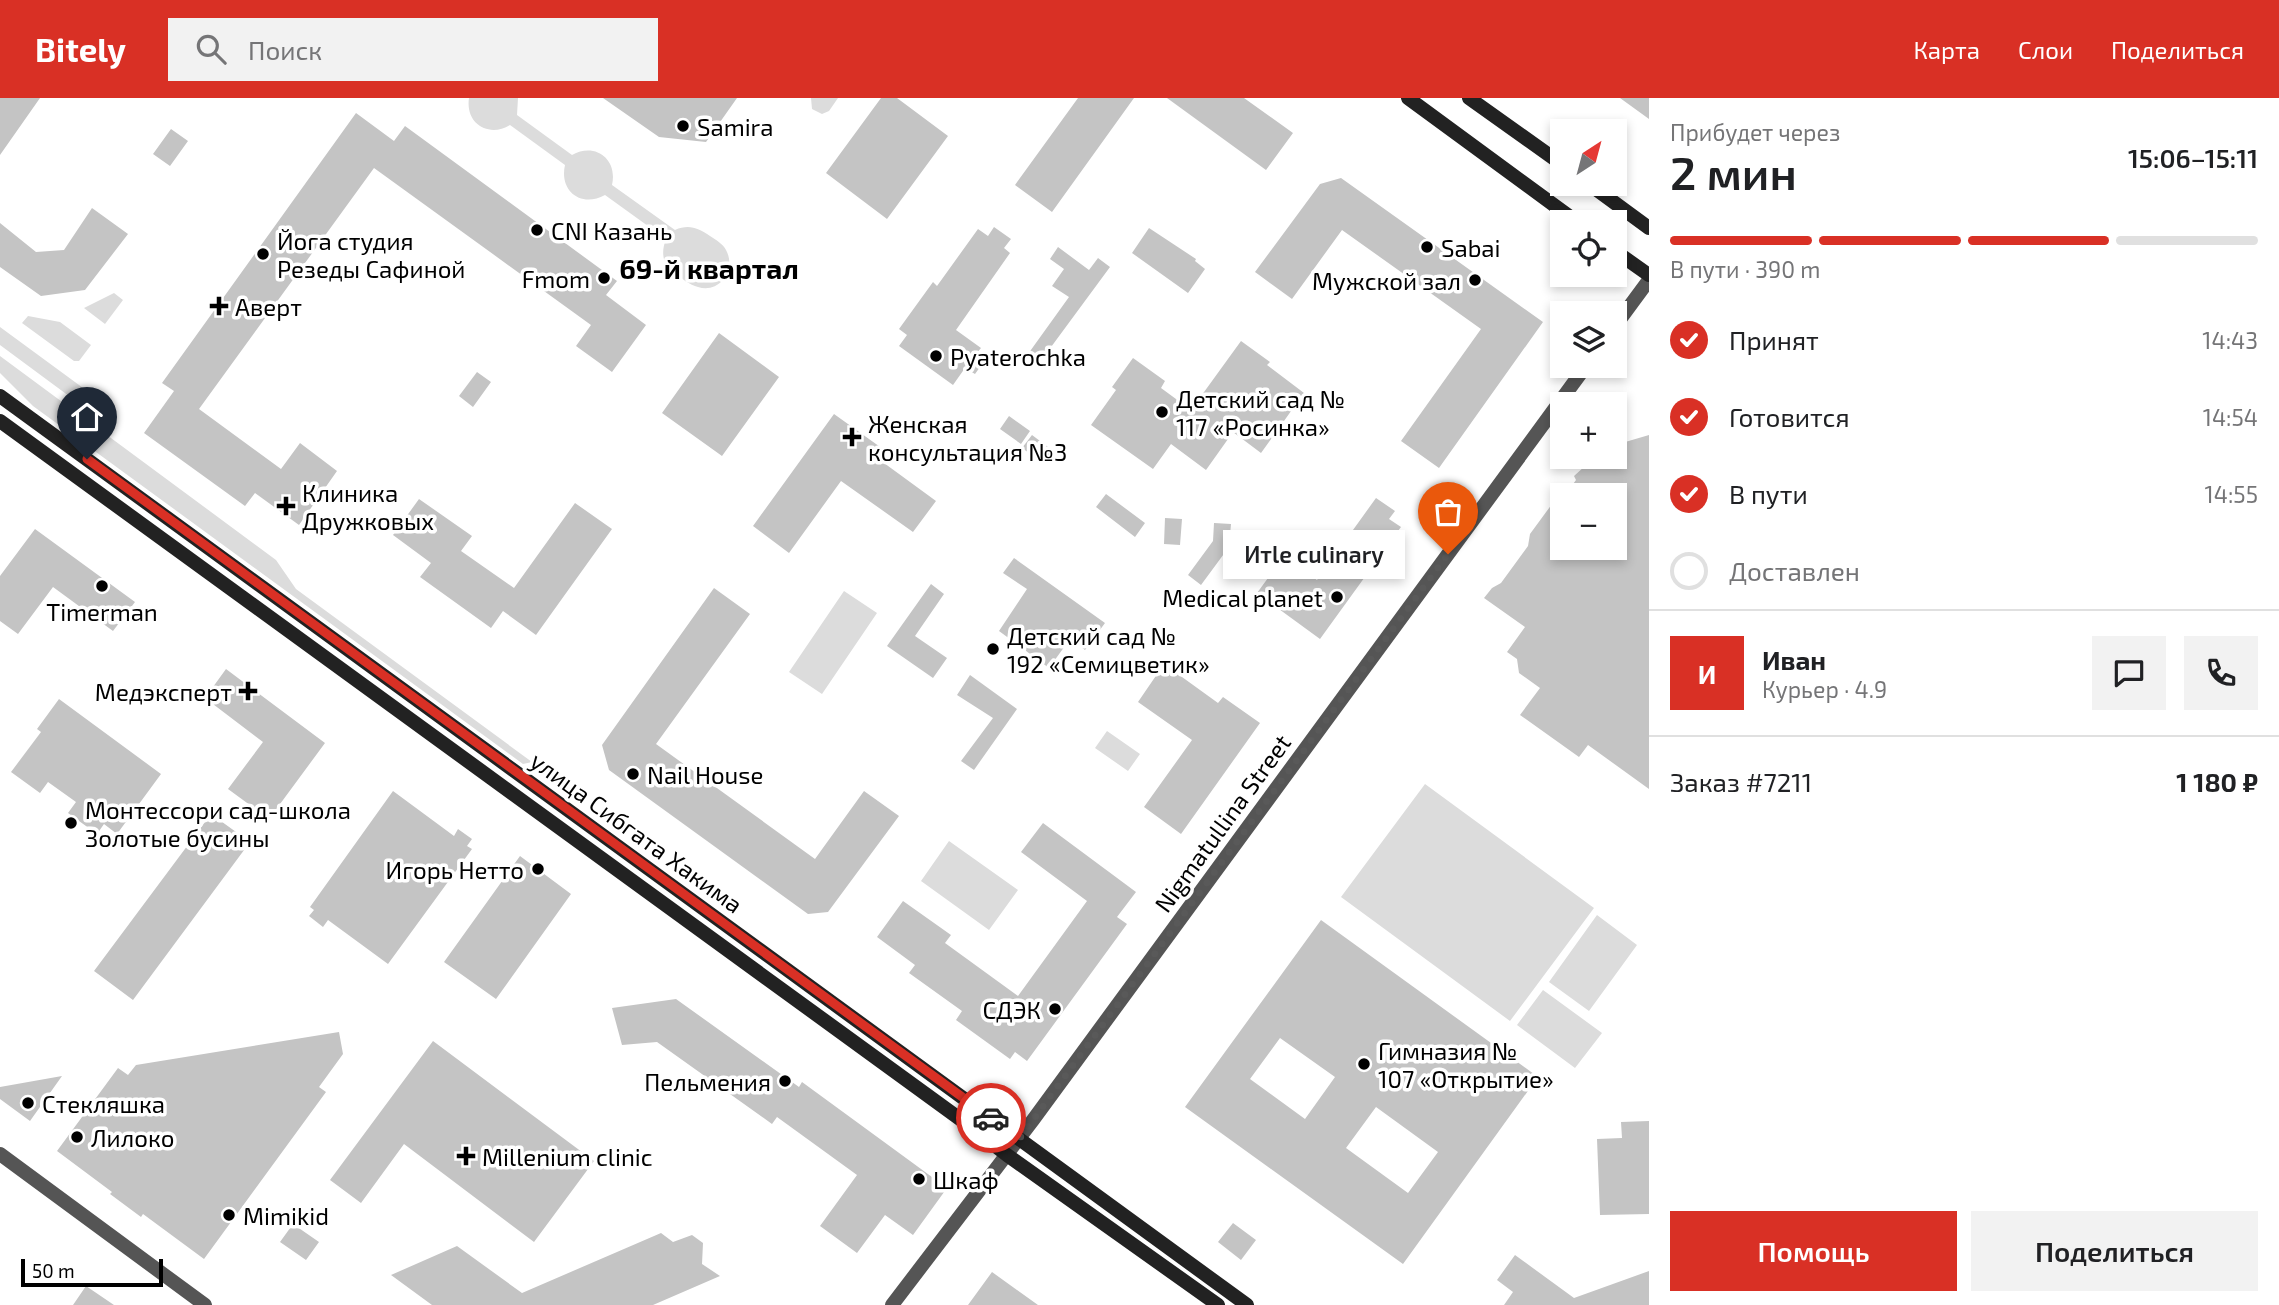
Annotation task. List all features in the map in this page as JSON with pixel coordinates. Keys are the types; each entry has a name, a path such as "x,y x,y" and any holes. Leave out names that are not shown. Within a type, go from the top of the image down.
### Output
{"main road":[{"path":"1408,98 1561,210"},
{"path":"1469,98 1550,156"},
{"path":"1605,196 1649,228"},
{"path":"1627,261 1649,278"},
{"name":"улица Сибгата Хакима","path":"0,396 1247,1305"},
{"name":"улица Сибгата Хакима","path":"0,421 1217,1305"}],"street":[{"path":"1627,309 1649,278"},
{"name":"Nigmatullina Street","path":"892,1305 1019,1139 1577,378"},
{"path":"0,1154 205,1305"}],"shaded area":[{"path":"469,98 518,98 517,115 572,155 589,151 603,155 612,168 612,185 675,230 685,227 697,229 723,246 729,258 728,272 724,279 713,287 706,288 695,286 680,277 665,262 663,249 666,239 605,195 588,199 574,195 565,182 565,165 510,125 494,130 480,126 471,115"},
{"path":"811,98 838,98 829,111 822,114 812,109"},
{"path":"114,293 123,300 105,324 84,308"},
{"path":"28,316 60,322 91,345 79,361 74,361 22,323"},
{"path":"0,327 109,407 100,419 0,345"},
{"path":"0,356 276,560 296,589 532,762 523,764 33,406 0,373"},
{"path":"844,591 877,613 822,694 789,672"},
{"path":"1107,731 1140,754 1128,771 1095,748"},
{"path":"1425,784 1594,908 1510,1021 1341,897"},
{"path":"949,841 1018,890 989,930 921,881"},
{"path":"1597,915 1637,945 1589,1011 1549,982"},
{"path":"1543,990 1602,1033 1575,1068 1517,1025"}],"building":[{"path":"0,98 40,98 0,155"},
{"path":"603,98 737,98 706,142 659,137"},
{"path":"881,98 897,98 948,136 887,219 826,173"},
{"path":"1078,98 1134,98 1052,212 1015,185"},
{"path":"1167,98 1244,98 1293,133 1266,170"},
{"path":"1620,98 1649,98 1649,119"},
{"path":"356,113 394,141 405,126 617,281 606,295 646,325 612,372 576,346 591,325 374,168 199,409 281,469 300,443 337,471 299,525 255,493 245,506 144,433 174,391 162,383"},
{"path":"171,129 188,141 170,166 153,154"},
{"path":"1341,178 1543,322 1439,468 1401,441 1481,329 1342,230 1292,299 1255,272 1320,184"},
{"path":"92,208 128,234 85,290 41,296 0,267 0,223 36,252 64,250"},
{"path":"994,227 1011,239 1004,248 1010,253 956,330 981,348 976,354 985,360 975,374 965,368 953,385 899,346 907,335 899,329 933,282 937,286 978,229 988,236"},
{"path":"1149,228 1196,259 1205,269 1188,293 1132,253"},
{"path":"1058,247 1089,270 1098,258 1110,267 1040,362 1028,354 1069,297 1052,286 1064,269 1050,259"},
{"path":"719,333 779,377 722,456 662,413"},
{"path":"1241,341 1270,362 1267,365 1304,393 1261,453 1233,432 1206,470 1171,444 1153,469 1091,425 1116,390 1112,387 1133,358 1165,381 1161,388 1191,410"},
{"path":"477,372 491,382 473,407 459,396"},
{"path":"834,414 890,454 884,463 936,501 913,532 841,481 789,553 753,526"},
{"path":"1009,416 1030,431 1021,444 1000,429"},
{"path":"1032,435 1052,450 1043,463 1022,448"},
{"path":"1649,435 1649,789 1588,745 1579,757 1520,715 1540,688 1519,673 1517,659 1507,652 1525,627 1484,598 1492,588 1501,583 1528,546 1530,534 1550,507 1550,560 1627,560 1627,483 1574,483 1576,480 1574,476 1582,469 1627,469 1627,441"},
{"path":"1106,494 1145,523 1135,537 1096,507"},
{"path":"1376,498 1395,511 1389,519 1401,527 1320,639 1257,593 1284,556 1317,580"},
{"path":"419,499 472,536 461,551 514,588 575,503 612,529 536,635 503,611 491,628 420,577 431,563 393,535"},
{"path":"1165,518 1182,519 1180,545 1164,544"},
{"path":"1214,523 1231,524 1229,547 1201,585 1188,575 1213,541"},
{"path":"35,529 135,602 113,631 53,587 18,634 0,621 0,576"},
{"path":"1014,558 1105,623 1085,650 1070,639 1049,668 999,631 1027,589 1003,573"},
{"path":"931,584 944,594 915,636 947,658 933,678 887,646"},
{"path":"714,588 750,614 656,744 815,859 864,791 899,816 828,912 808,914 609,770 602,745"},
{"path":"1164,664 1218,703 1223,697 1260,723 1181,834 1144,807 1192,740 1138,702"},
{"path":"226,669 325,743 269,819 228,789 263,742 205,698"},
{"path":"970,675 1017,709 974,770 961,761 993,718 957,695"},
{"path":"59,699 161,774 117,834 104,824 97,834 68,813 76,802 48,782 40,793 11,772 41,732 37,729"},
{"path":"393,791 454,836 458,829 472,839 467,846 472,849 388,964 328,920 323,927 309,916 314,910 310,907"},
{"path":"211,814 250,842 133,1000 94,971"},
{"path":"1043,823 1136,892 1117,917 1127,924 1027,1061 1015,1052 1010,1059 956,1020 962,1011 909,973 915,965 877,937 903,901 951,935 945,943 1018,996 1087,901 1021,852"},
{"path":"520,856 571,894 496,999 444,962"},
{"path":"1321,920 1538,1077 1403,1264 1185,1107","holes":["1280,1038 1335,1077 1305,1119 1250,1079","1376,1107 1438,1152 1408,1193 1346,1148"]},
{"path":"676,999 799,1087 802,1082 947,1188 913,1235 885,1215 857,1253 820,1226 857,1175 777,1117 772,1124 657,1042 622,1045 612,1008"},
{"path":"339,1032 343,1054 319,1087 326,1092 204,1259 143,1214 141,1217 57,1151 118,1068 128,1075 136,1065"},
{"path":"433,1041 594,1161 534,1242 404,1144 361,1203 330,1180"},
{"path":"62,1076 30,1121 0,1099 0,1087"},
{"path":"1649,1121 1649,1214 1600,1215 1597,1139 1622,1138 1621,1122"},
{"path":"1233,1223 1256,1240 1241,1260 1218,1242"},
{"path":"293,1224 319,1242 306,1260 280,1242"},
{"path":"661,1233 673,1242 692,1235 703,1243 702,1264 720,1276 653,1305 432,1305 391,1275 457,1246 522,1293"},
{"path":"1515,1255 1574,1298 1649,1271 1649,1305 1504,1305 1513,1292 1497,1280"},
{"path":"992,1272 1038,1305 968,1305"},
{"path":"86,1286 114,1305 73,1305"}],"way so far":[{"path":"991,1118 1019,1139 1448,554"}],"place":[{"name":"Samira","path":"683,126"},
{"name":"CNI Казань","path":"537,230"},
{"name":"Sabai","path":"1427,247"},
{"name":"Йога студия Резеды Сафиной","path":"263,254"},
{"name":"Fmom","path":"604,278"},
{"name":"Мужской зал","path":"1475,280"},
{"name":"Аверт","path":"219,306"},
{"name":"Pyaterochka","path":"936,356"},
{"name":"Детский сад № 117 «Росинка»","path":"1162,412"},
{"name":"Женская консультация №3","path":"852,437"},
{"name":"Клиника Дружковых","path":"286,506"},
{"name":"Итle culinary","path":"1448,554"},
{"name":"Timerman","path":"102,586"},
{"name":"Medical planet","path":"1337,597"},
{"name":"Детский сад № 192 «Семицветик»","path":"993,649"},
{"name":"Медэксперт","path":"248,691"},
{"name":"Nail House","path":"633,774"},
{"name":"Монтессори сад-школа Золотые бусины","path":"71,823"},
{"name":"Игорь Нетто","path":"538,869"},
{"name":"СДЭК","path":"1055,1009"},
{"name":"Гимназия № 107 «Открытие»","path":"1364,1064"},
{"name":"Пельмения","path":"785,1081"},
{"name":"Стекляшка","path":"28,1103"},
{"name":"Лилоко","path":"77,1137"},
{"name":"Millenium clinic","path":"466,1156"},
{"name":"Шкаф","path":"919,1179"},
{"name":"Mimikid","path":"229,1215"}],"district":[{"name":"69-й квартал","path":"709,268"}],"route":[{"path":"87,459 991,1118"}]}
